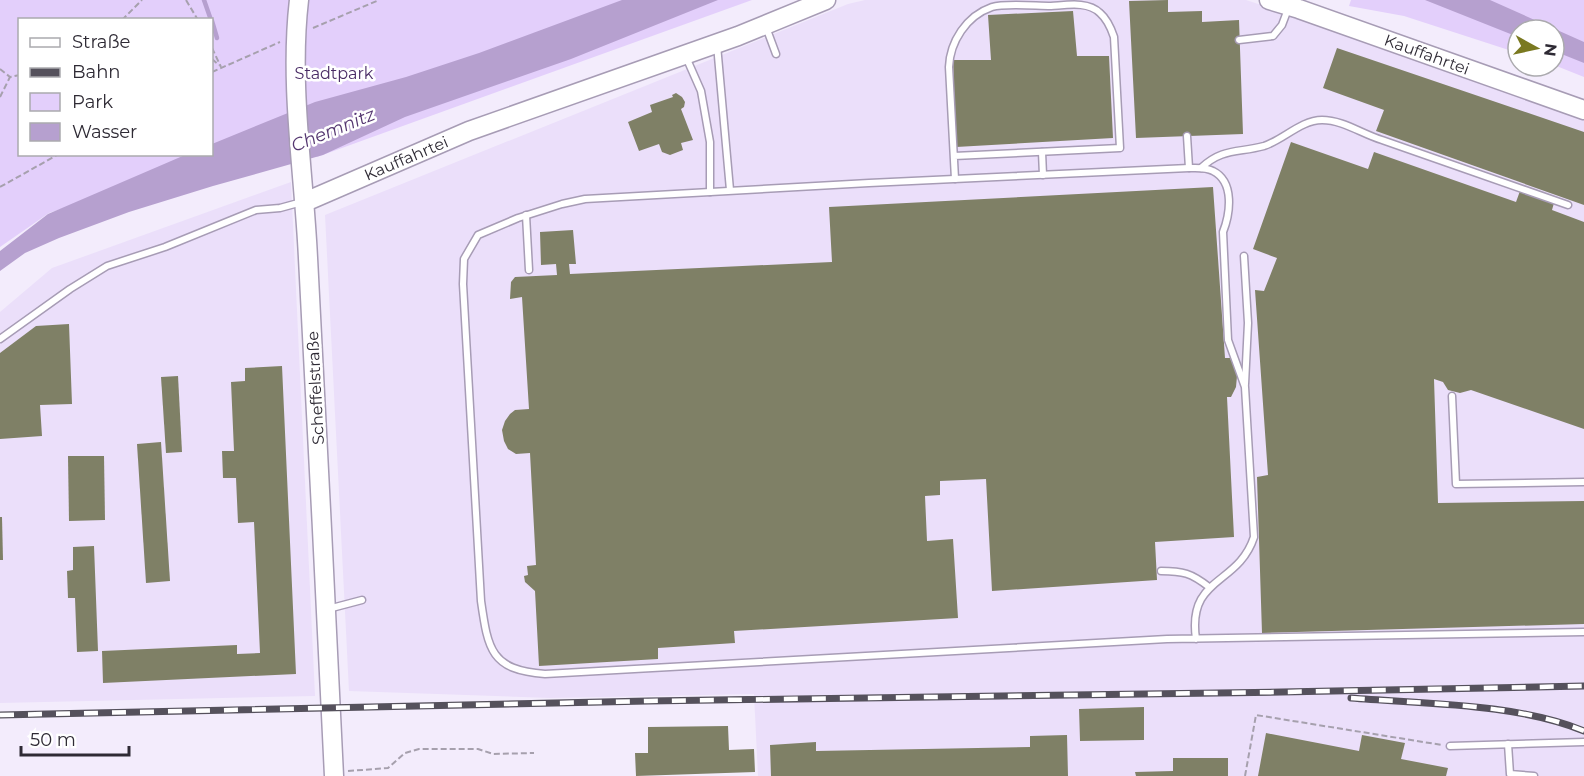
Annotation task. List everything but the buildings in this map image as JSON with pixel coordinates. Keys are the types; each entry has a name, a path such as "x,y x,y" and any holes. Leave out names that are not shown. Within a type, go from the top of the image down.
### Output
{"street":[{"name":"Scheffelstraße","path":"299,0 295,35 297,94 305,202 334,774"},
{"name":"Kauffahrtei","path":"305,202 469,131 765,25 826,0"},
{"name":"Kauffahrtei","path":"1269,0 1584,110"}],"lane":[{"path":"954,156 1120,148 1114,37 1100,12 1086,5 993,7 974,16 960,33 950,53 949,68 955,179"},
{"path":"1239,40 1273,36 1282,25 1289,6"},
{"path":"765,25 776,54"},
{"path":"717,42 730,190"},
{"path":"685,54 701,91 710,141 710,192"},
{"path":"1201,168 1210,159 1224,152 1264,146 1309,123 1321,120 1340,122 1372,137 1568,205"},
{"path":"1187,136 1189,168"},
{"path":"1041,152 1043,175"},
{"path":"1245,387 1228,340 1223,232 1229,216 1228,198 1223,179 1212,171 1201,168 585,199 526,215 478,235 464,259 463,284 482,601 489,643 495,655 507,666 526,673 545,674 1196,639 1584,632"},
{"name":"Kauffahrtei","path":"0,339 107,266 165,247 256,210 280,208 305,202"},
{"path":"526,215 530,270"},
{"path":"1196,639 1194,625 1197,604 1209,587 1236,566 1248,553 1254,537 1245,387 1248,323 1244,256"},
{"path":"1452,396 1456,484 1584,482"},
{"path":"1161,571 1181,571 1195,576 1209,587"},
{"path":"326,609 362,600"},
{"path":"1450,746 1584,742"},
{"path":"1508,744 1510,774 1534,776"}],"path":[{"path":"124,18 142,0"},
{"path":"186,0 197,18"},
{"path":"213,71 379,0"},
{"path":"213,50 221,67"},
{"path":"213,60 221,67"},
{"path":"0,69 10,77 18,75"},
{"path":"0,97 10,77"},
{"path":"0,187 55,156"},
{"path":"1245,776 1256,716 1450,746"},
{"path":"334,774 388,768 405,753 424,749 478,749 494,754 534,753"}],"shaded area":[{"path":"865,0 1246,0 1457,68 1584,115 1584,776 758,776 754,694 550,698 349,691 325,215 848,4"},
{"path":"291,182 315,696 0,703 0,312 52,268"}],"green space":[{"name":"Stadtpark","path":"0,0 752,0 317,157 289,131 49,213 0,247"},
{"path":"1351,0 1584,0 1584,77 1566,70 1566,18 1506,18 1506,49 1404,16 1349,6"}],"water":[{"name":"Chemnitz","path":"622,0 718,0 571,59 405,117 323,155 129,212 59,238 25,253 0,271 0,251 48,214 183,156 213,156 213,144 315,102 406,77 479,53"},
{"path":"1425,0 1490,0 1530,18 1506,18 1506,32"},
{"path":"1566,34 1584,42 1584,63 1566,56"}],"waterway":[{"path":"204,0 210,18"},
{"path":"213,24 217,38"}],"railway":[{"path":"0,715 648,701 1584,686"},
{"path":"1351,698 1500,710 1558,722 1584,731"}]}
